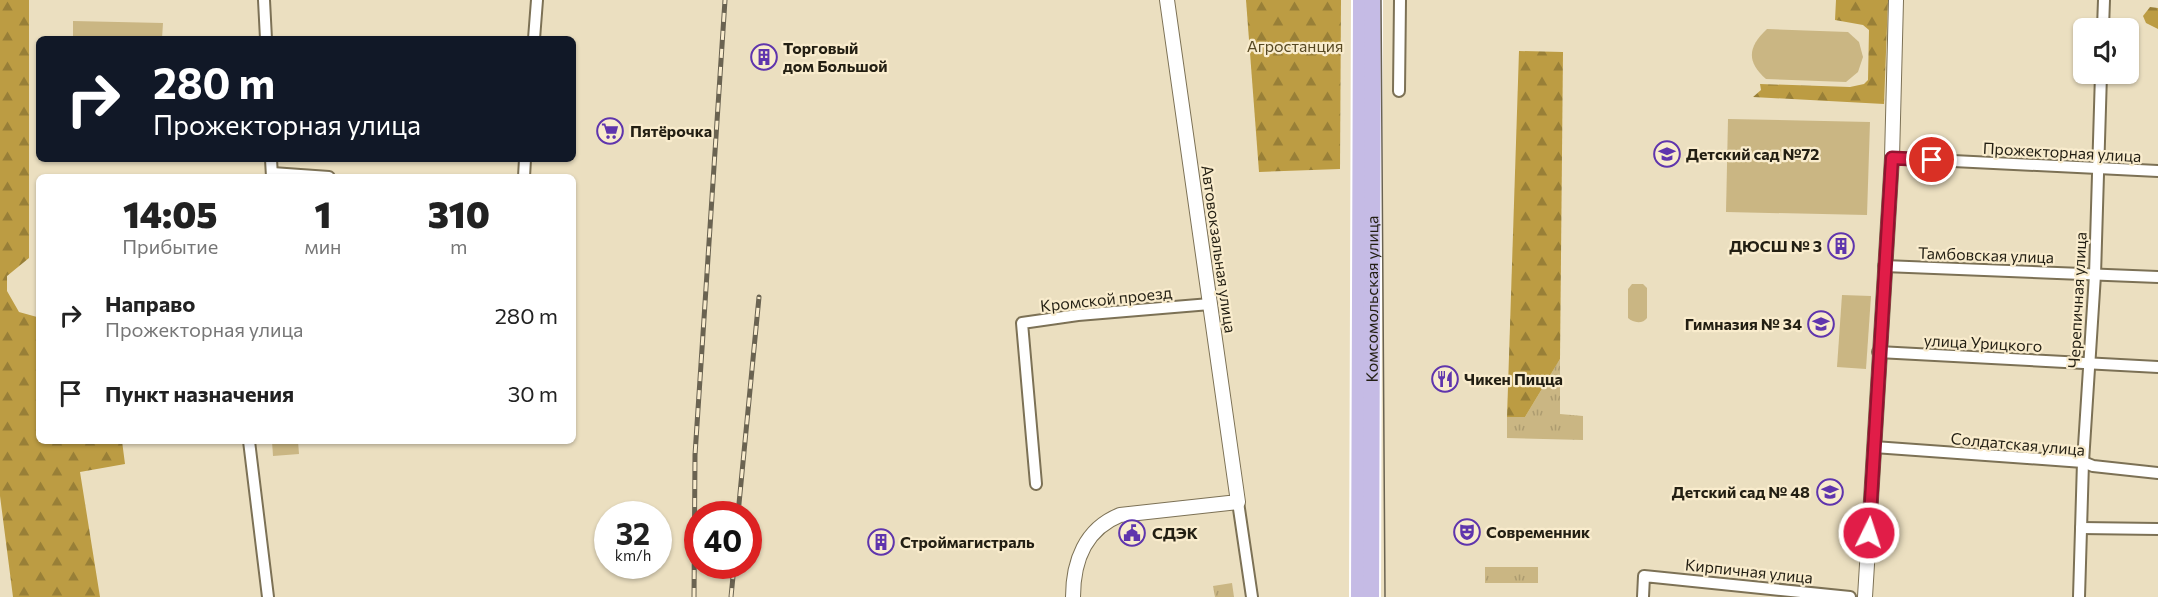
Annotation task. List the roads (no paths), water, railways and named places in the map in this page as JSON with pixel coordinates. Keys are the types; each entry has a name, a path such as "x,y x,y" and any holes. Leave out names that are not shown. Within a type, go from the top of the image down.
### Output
{"main road":[{"name":"Комсомольская улица","path":"1359,597 1361,0"},
{"name":"Комсомольская улица","path":"1371,597 1373,0"}],"street":[{"path":"264,0 266,36"},
{"path":"534,36 537,0"},
{"name":"Автовокзальная улица","path":"1167,0 1252,597"},
{"path":"1399,91 1400,0"},
{"path":"1865,597 1878,352 1892,158 1896,0"},
{"path":"2103,18 2104,0"},
{"name":"Черепичная улица","path":"2079,597 2083,462 2095,275 2101,84"},
{"name":"Прожекторная улица","path":"1892,158 2158,171"},
{"name":"Тамбовская улица","path":"1884,266 2158,277"},
{"name":"Кромской проезд","path":"1036,484 1022,323 1078,315 1210,304"},
{"name":"улица Урицкого","path":"1878,352 2158,367"},
{"path":"249,444 268,597"},
{"name":"Солдатская улица","path":"1874,447 2083,462 2093,466 2158,473"},
{"path":"1073,597 1075,572 1083,549 1090,536 1108,520 1120,515 1238,502"},
{"path":"2081,528 2158,529"},
{"name":"Кирпичная улица","path":"1643,597 1644,576 1850,597"},
{"path":"1743,597 1744,585"}],"tram line":[{"path":"1381,0 1385,597"}],"railway":[{"path":"694,597 695,455 725,0"},
{"path":"739,501 759,297"},
{"path":"731,597 733,579"}],"place":[{"name":"Торговый дом Большой","path":"764,57"},
{"name":"Пятёрочка","path":"610,131"},
{"name":"Детский сад №72","path":"1667,154"},
{"name":"ДЮСШ № 3","path":"1841,246"},
{"name":"Гимназия № 34","path":"1821,324"},
{"name":"Чикен Пицца","path":"1445,379"},
{"name":"Детский сад № 48","path":"1830,492"},
{"name":"Современник","path":"1467,532"},
{"name":"СДЭК","path":"1132,533"},
{"name":"Строймагистраль","path":"881,542"}],"park label":[{"name":"Агростанция","path":"1295,46"}]}
